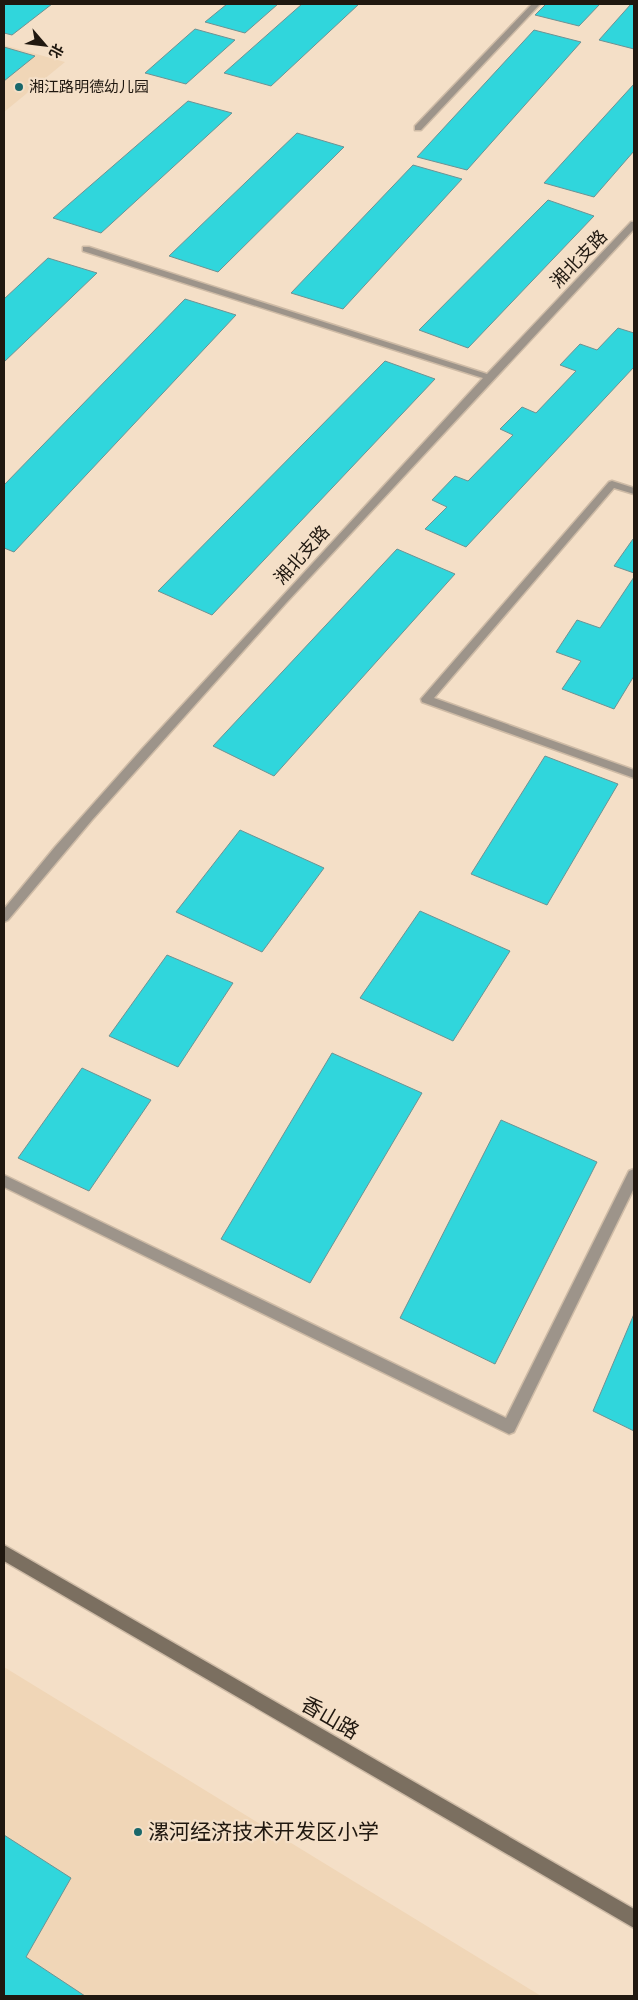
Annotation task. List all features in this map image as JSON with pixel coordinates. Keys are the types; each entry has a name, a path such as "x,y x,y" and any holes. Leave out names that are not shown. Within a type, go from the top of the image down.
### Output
{"street":[{"path":"418,128 536,4"},
{"name":"湘北支路","path":"4,917 58,849 488,377 634,224"},
{"path":"86,249 488,377"},
{"path":"634,491 612,484 426,699 634,774"},
{"path":"4,1181 509,1427 634,1175"},
{"name":"香山路","path":"4,1553 634,1919"}],"shaded area":[{"name":"湘江路明德幼儿园","path":"4,45 65,62 4,112"},
{"name":"漯河经济技术开发区小学","path":"4,1667 541,1996 4,1996"}],"building":[{"path":"4,4 52,4 12,35 4,33"},
{"path":"227,4 278,4 245,33 205,22"},
{"path":"302,4 359,4 271,86 224,73"},
{"path":"546,4 600,4 579,26 535,15"},
{"path":"631,4 634,4 634,49 599,40"},
{"path":"195,29 235,40 186,84 145,73"},
{"path":"534,30 581,42 467,170 417,157"},
{"path":"4,47 35,56 4,81"},
{"path":"634,84 634,151 594,197 544,183"},
{"path":"188,101 232,113 101,233 53,218"},
{"path":"297,133 344,147 218,272 169,256"},
{"path":"413,165 462,179 343,309 291,293"},
{"path":"548,200 594,216 468,348 419,330"},
{"path":"48,258 97,273 4,362 4,299"},
{"path":"185,299 236,315 14,552 4,548 4,485"},
{"path":"618,328 634,333 634,367 466,547 425,529 447,507 432,500 455,476 468,481 513,435 500,429 522,407 536,413 576,371 560,365 580,344 597,350"},
{"path":"385,361 435,379 212,615 158,591"},
{"path":"634,539 634,573 614,566"},
{"path":"397,549 455,574 274,776 213,746"},
{"path":"634,577 634,676 614,709 562,689 581,661 556,652 577,620 600,628"},
{"path":"545,756 618,784 547,905 471,874"},
{"path":"240,830 324,868 262,952 176,912"},
{"path":"420,911 510,951 453,1041 360,998"},
{"path":"167,955 233,983 178,1067 109,1036"},
{"path":"332,1053 422,1093 310,1283 221,1239"},
{"path":"82,1068 151,1100 89,1191 18,1158"},
{"path":"501,1120 597,1162 495,1364 400,1318"},
{"path":"634,1314 634,1431 593,1411"},
{"path":"4,1835 71,1878 26,1957 85,1996 4,1996"}],"place":[{"name":"湘江路明德幼儿园","path":"19,87"},
{"name":"漯河经济技术开发区小学","path":"138,1832"}]}
